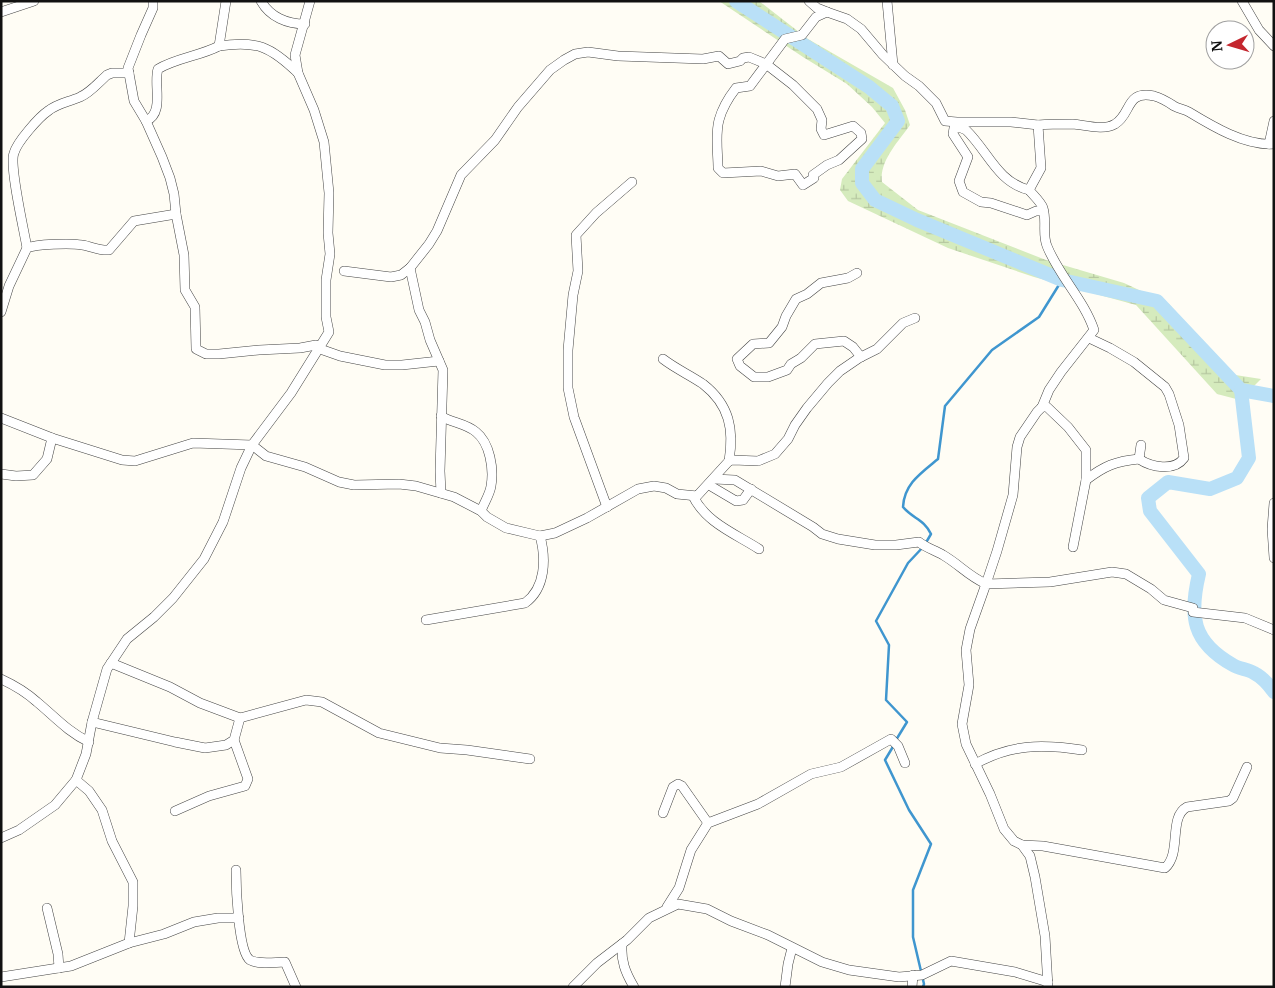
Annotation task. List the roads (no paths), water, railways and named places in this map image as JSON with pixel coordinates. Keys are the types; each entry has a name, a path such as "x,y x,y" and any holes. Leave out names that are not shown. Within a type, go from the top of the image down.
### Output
{"street":[{"path":"1,12 34,1"},
{"path":"152,1 153,8 140,35 128,68 134,101 146,121 170,178 174,194 184,256 185,290 195,307 196,349 206,354 219,354 316,346 340,356 385,365 394,366 439,361"},
{"path":"219,46 226,1"},
{"path":"260,1 271,15 296,24 305,24"},
{"path":"1,838 19,830 55,805 76,780 86,754 92,722 107,669 127,639 154,617 173,598 204,558 223,522 241,468 252,445 291,393 329,332 326,317 326,286 330,254 328,233 329,193 324,142 314,110 298,73 296,55 310,1"},
{"path":"809,1 827,12 847,19 861,28 893,64 936,103 945,121 1071,124 1106,127 1114,125 1119,121 1133,99 1140,95 1167,100 1174,106 1187,111 1220,130 1243,139 1271,144 1274,121"},
{"path":"887,1 893,64"},
{"path":"1242,1 1259,30 1274,46"},
{"path":"344,271 390,277 402,275 410,268 429,244 461,175 495,140 518,107 550,70 575,54 588,52 618,56 703,59 719,56 728,64 749,57 766,64 793,85 817,109 822,120 821,129 824,135 854,126 862,139 844,156 827,165 813,175 814,178 803,185 795,174 778,176 761,171 723,173 718,168 719,120 728,99 736,88 750,86 766,64 785,39 802,35 816,17 827,12"},
{"path":"146,121 150,120 158,99 155,76 158,69 219,46 240,43 255,45 274,54 298,73"},
{"path":"1,312 9,286 27,248 15,178 14,152 31,128 48,110 66,101 80,97 107,75 112,73 129,73"},
{"path":"1029,190 1041,168 1038,124"},
{"path":"1043,211 1036,211 1027,216 981,202 963,192 959,181 968,157 953,134 954,128 959,127 966,130 1007,179 1017,187 1029,190 1043,207 1045,238 1048,248 1059,270 1090,318 1094,330 1061,372 1049,390 1042,407 1032,418 1020,437 1017,447 1013,494 997,552 970,629 966,650 969,686 962,724 966,744 990,794 1004,829 1014,841 1022,845 1043,846 1165,868 1174,854 1179,815 1182,809 1229,801 1233,798 1247,767"},
{"path":"607,507 595,479 574,417 568,388 568,350 573,295 578,270 576,235 596,213 632,182"},
{"path":"27,248 39,245 81,245 108,250 134,221 176,214"},
{"path":"410,268 419,310 426,322 443,370 441,493"},
{"path":"857,273 848,278 821,283 807,294 796,299 782,327 769,343 753,344 737,359 740,366 754,377 768,377 787,370 791,364 801,358 816,344 844,341 854,347 861,357"},
{"path":"729,461 763,460 775,454 788,439 795,425 828,382 861,357 877,349 903,323 915,318"},
{"path":"1086,480 1115,462 1139,459 1152,465 1170,466 1180,463 1184,458 1179,425 1169,394 1164,387 1134,362 1089,338"},
{"path":"2,416 52,438 122,460 135,461 193,443 252,445 266,456 305,468 339,482 354,485 399,484 416,486 454,497 481,511 487,517 506,528 540,536 555,533 607,507 632,491 654,486 666,488 677,494 697,496 729,461 732,440 731,424 722,405 704,385 663,359"},
{"path":"1042,407 1052,410 1086,450 1086,480 1073,547"},
{"path":"441,416 461,423 477,432 487,447 491,468 491,487 481,511"},
{"path":"1,474 16,476 33,475 47,459 52,438"},
{"path":"1139,459 1140,445"},
{"path":"711,482 731,479 751,489 822,534 838,539 875,545 919,542 945,556 972,578 986,584 1044,583 1112,572 1126,574 1151,589 1164,600 1192,608 1193,612 1246,618 1274,630"},
{"path":"711,482 736,501 743,500 751,489"},
{"path":"692,496 696,503 723,529 759,549"},
{"path":"1274,503 1272,529 1274,558"},
{"path":"426,620 525,603 531,599 540,584 544,567 543,546 540,536"},
{"path":"111,663 170,687 200,703 240,718 306,700 314,700 322,702 379,733 440,748 530,759"},
{"path":"1,678 22,690 60,723 89,742"},
{"path":"175,811 209,796 245,786 248,779 234,740 240,718"},
{"path":"92,722 205,748 226,745 234,740"},
{"path":"668,907 679,888 691,850 708,823 758,804 811,774 841,767 891,739 898,746 905,763"},
{"path":"975,764 997,753 1039,746 1056,746 1082,750"},
{"path":"76,780 89,791 102,810 112,841 133,882 133,906 129,943"},
{"path":"663,813 673,787 678,784 682,786 708,823"},
{"path":"573,987 597,963 622,944 649,918 668,907 678,904 707,908 731,922 768,935 822,962 849,970 899,976 922,975 951,961 1016,972 1048,984 1045,936 1035,877 1030,856 1022,845"},
{"path":"236,870 235,890 242,946 247,957 252,961 258,962 285,962 296,987"},
{"path":"47,908 58,954 59,968"},
{"path":"1,977 71,966 129,943 153,938 194,922 218,918 239,918"},
{"path":"622,944 621,954 625,971 634,987"},
{"path":"785,987 792,948"},
{"path":"912,987 913,975"}],"waterway":[{"path":"736,1 869,87 892,106 898,121 862,169 862,183 875,200 917,220 1062,280 1157,301 1241,390 1274,396"},
{"path":"896,740 907,722 886,700 889,645 876,621 908,563 924,546 931,534 922,522 903,507 906,492 914,480 938,459 945,406 992,350 1039,317 1062,280"},
{"path":"1241,390 1249,458 1237,478 1210,489 1168,482 1148,498 1150,511 1199,574 1194,603 1197,627 1202,637 1219,656 1235,666 1257,675 1274,692"},
{"path":"894,745 885,760 909,810 931,844 913,890 913,937 924,984 923,987"}]}
